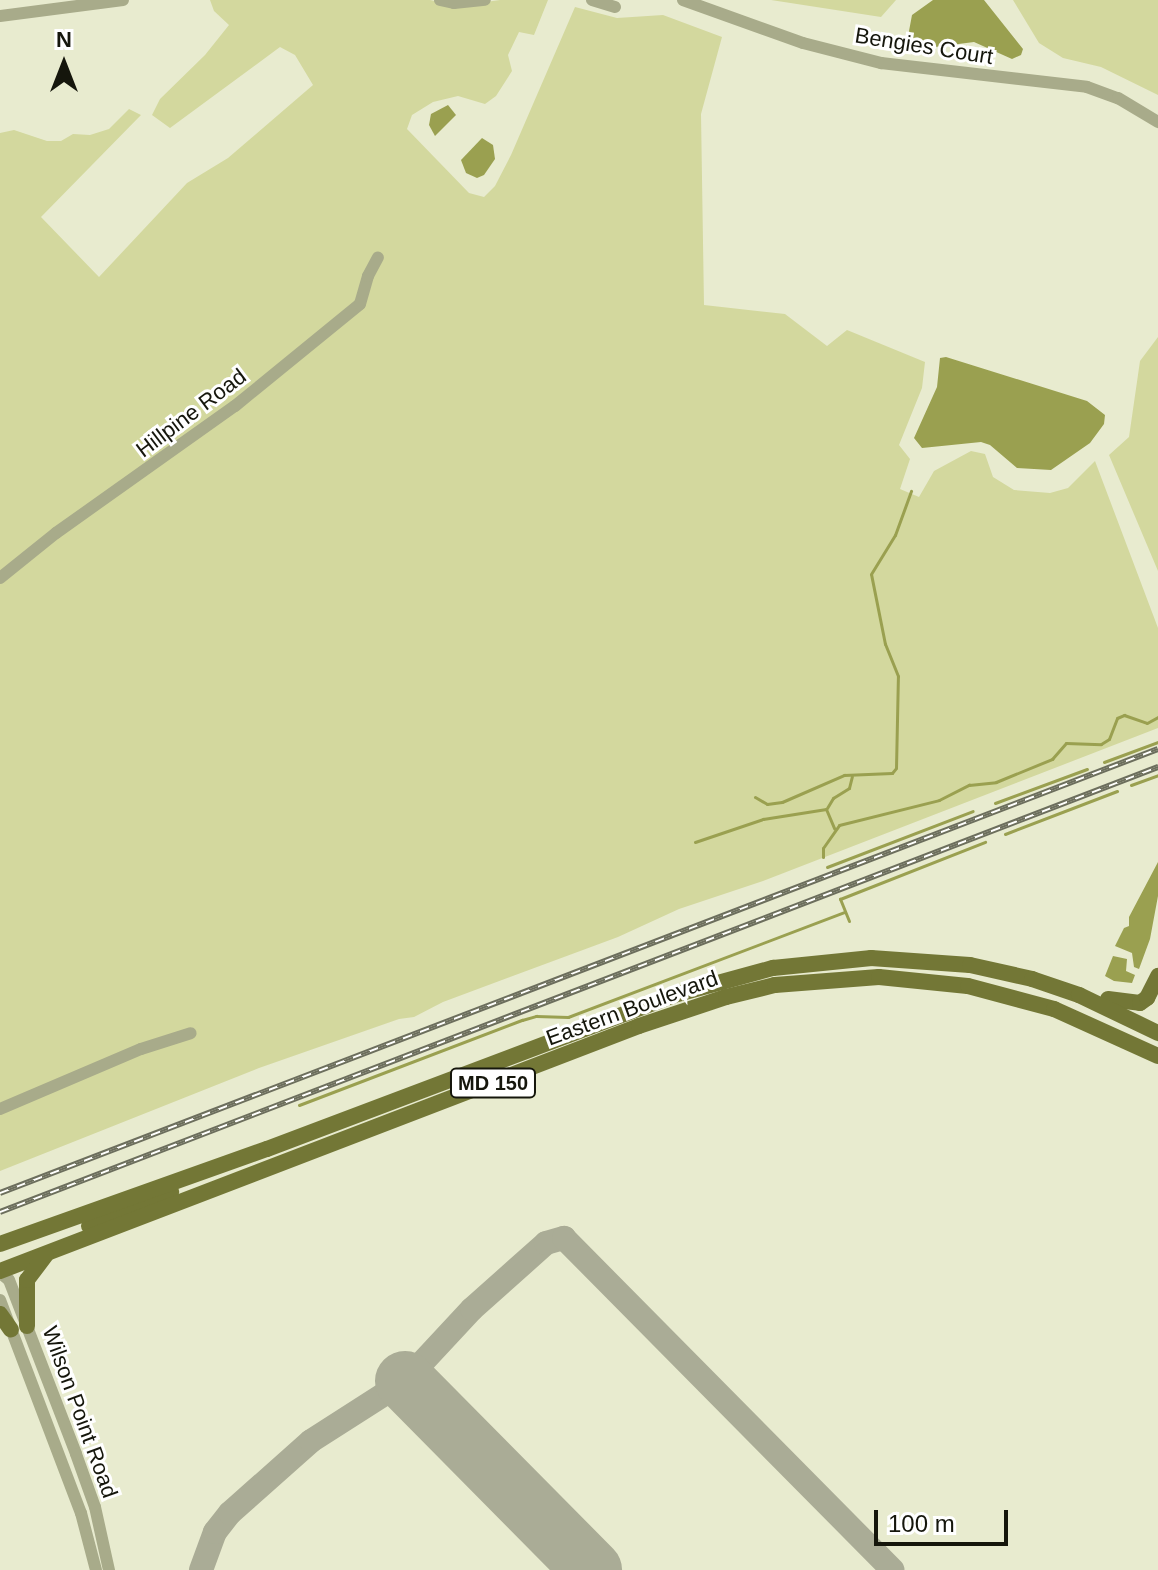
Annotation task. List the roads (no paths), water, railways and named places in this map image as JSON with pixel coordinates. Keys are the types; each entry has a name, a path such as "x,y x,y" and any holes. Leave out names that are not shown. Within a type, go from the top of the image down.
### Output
{"main road":[{"name":"Eastern Boulevard","path":"0,1244 267,1149 674,995 773,968 871,958 932,960 992,969 1079,995 1154,1029"},
{"path":"1079,995 1094,993 1118,1003 1140,1003 1150,994 1158,976"},
{"name":"Eastern Boulevard","path":"0,1271 639,1026 726,997 775,985 824,979 890,977 968,986 1054,1009 1146,1050"},
{"path":"1146,1050 1154,1029 1158,992"},
{"path":"0,1271 9,1257 241,1164 267,1149"},
{"path":"0,1314 19,1328 27,1280 47,1254"}],"street":[{"path":"0,16 56,4 123,0"},
{"path":"440,0 454,3 485,0"},
{"path":"592,0 615,7"},
{"name":"Bengies Court","path":"683,0 803,43 881,63 1087,87 1118,98 1158,122"},
{"name":"Hillpine Road","path":"0,578 56,533 235,406 360,304 368,276 378,257"},
{"path":"0,1109 141,1049 191,1033"},
{"name":"Wilson Point Road","path":"0,1271 9,1280 19,1328 83,1518 96,1570"},
{"name":"Wilson Point Road","path":"0,1300 19,1328 96,1513 109,1570"},
{"path":"83,1518 96,1513"}],"waterway":[{"path":"755,797 767,804 782,802 844,775 892,773 896,768 898,676 885,644 871,574 895,535 911,491"},
{"path":"823,857 823,848 839,825 939,800 969,785 996,782 1052,759 1066,743 1101,744 1109,739 1117,718 1124,715 1147,723 1158,717"},
{"path":"1104,762 1158,742"},
{"path":"995,803 1087,769"},
{"path":"1131,785 1158,775"},
{"path":"827,808 833,798 849,788 852,776"},
{"path":"1005,834 1117,791"},
{"path":"826,809 834,828"},
{"path":"695,842 763,819 826,809"},
{"path":"827,867 973,811"},
{"path":"849,921 840,899 985,842"},
{"path":"299,1105 522,1020 536,1016 568,1017 845,912"}],"railway":[{"path":"0,1193 1158,749"},
{"path":"0,1212 1158,767"}]}
